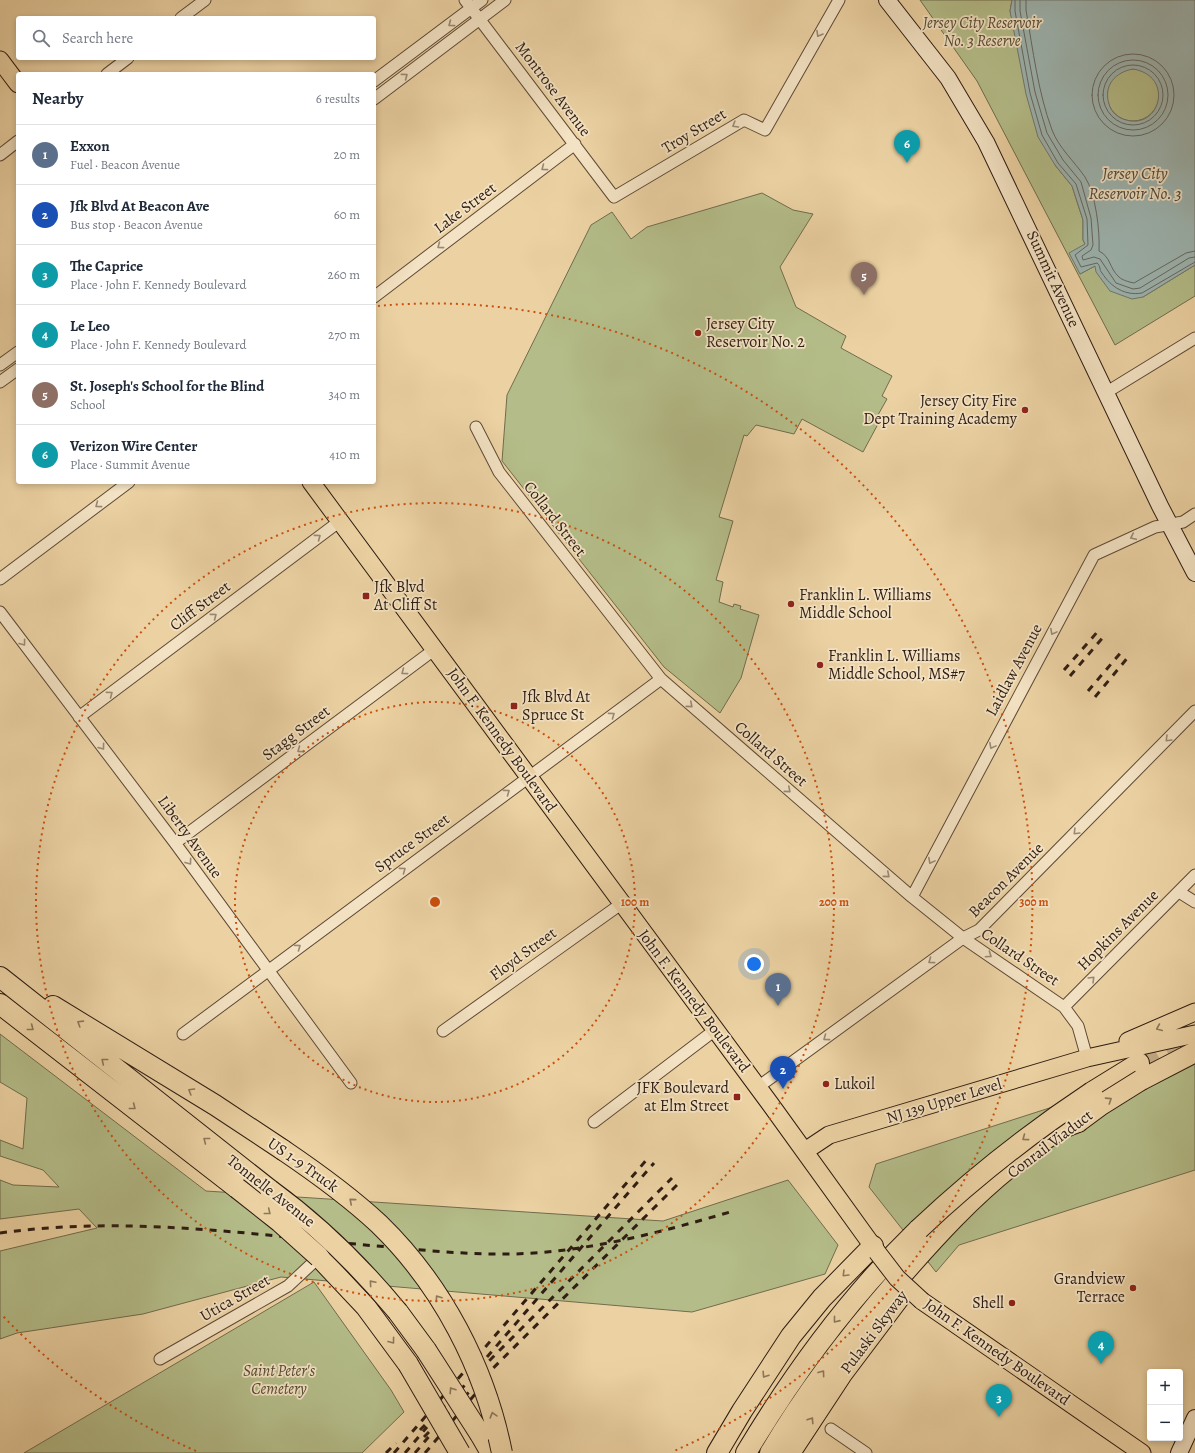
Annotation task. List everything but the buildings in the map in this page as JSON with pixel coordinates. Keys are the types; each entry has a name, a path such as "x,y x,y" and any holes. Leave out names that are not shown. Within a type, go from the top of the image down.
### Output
{"highway":[{"name":"US 1-9 Truck","path":"0,972 283,1150 334,1186 375,1221 408,1257 430,1286 451,1318 473,1361 490,1405 502,1453"},
{"name":"Tonnelle Avenue","path":"0,977 306,1218 342,1250 398,1312 426,1350 491,1453"},
{"name":"Tonnelle Avenue","path":"0,1004 237,1188 320,1256 375,1319 408,1364 460,1453"},
{"path":"1140,1072 1195,1052"},
{"name":"Conrail Viaduct","path":"919,1230 994,1162 1029,1135 1092,1092 1140,1072"},
{"name":"Conrail Viaduct","path":"965,1217 1000,1182 1101,1105 1140,1072"},
{"path":"770,1453 800,1406 839,1351 875,1306 946,1225 1002,1172 1060,1128 1078,1122"},
{"name":"Pulaski Skyway","path":"790,1453 825,1399 868,1339 965,1217"},
{"name":"Pulaski Skyway","path":"746,1453 814,1349 837,1319 885,1264 919,1230"},
{"path":"717,1453 742,1411 791,1336 822,1298 875,1249"},
{"path":"408,1364 432,1413 449,1453"},
{"path":"733,1453 765,1422"}],"main road":[{"path":"0,60 16,81"},
{"name":"John F. Kennedy Boulevard","path":"312,484 529,776 621,904 758,1087 897,1278 922,1300 1142,1453"},
{"name":"NJ 139 Upper Level","path":"1087,1058 1195,1012"},
{"name":"NJ 139 Upper Level","path":"805,1151 829,1135 1087,1058 1195,1034"}],"street":[{"path":"184,16 205,0"},
{"path":"376,79 468,4 482,0"},
{"path":"376,97 505,0"},
{"name":"Troy Street","path":"614,197 744,120 764,130 839,0"},
{"name":"Summit Avenue","path":"887,0 948,78 970,112 986,142 1170,525 1195,573"},
{"name":"Montrose Avenue","path":"468,4 614,197"},
{"path":"110,72 125,60"},
{"path":"0,155 16,143"},
{"name":"Lake Street","path":"376,295 575,144"},
{"path":"1106,392 1195,338"},
{"path":"0,365 16,353"},
{"path":"0,382 16,370"},
{"name":"Collard Street","path":"476,428 499,472 661,679 912,897 963,938 1064,1007 1078,1026 1087,1058"},
{"path":"0,579 126,484"},
{"name":"Laidlaw Avenue","path":"912,897 1094,555 1155,527 1183,522 1195,514"},
{"name":"Cliff Street","path":"79,717 340,521"},
{"name":"Liberty Avenue","path":"0,612 175,843 351,1083"},
{"name":"Stagg Street","path":"175,843 435,649"},
{"name":"Spruce Street","path":"183,1034 267,970 661,679"},
{"name":"Beacon Avenue","path":"758,1087 963,938 979,930 1195,712"},
{"name":"Hopkins Avenue","path":"1064,1007 1195,875"},
{"path":"1179,892 1195,902"},
{"name":"Floyd Street","path":"443,1031 621,904"},
{"path":"594,1122 715,1030"},
{"name":"Utica Street","path":"160,1359 288,1286 320,1256"},
{"path":"1179,1453 1195,1418"},
{"path":"831,1429 866,1453"}],"green space":[{"name":"Jersey City Reservoir No. 3 Reserve","path":"920,0 1012,0 1010,11 1055,165 1072,186 1083,220 1083,240 1085,244 1080,274 1095,266 1143,297 1195,265 1195,296 1115,345 977,81"},
{"path":"1133,69 1147,73 1155,81 1159,95 1155,109 1147,117 1133,121 1119,117 1111,109 1107,95 1111,81 1119,73"},
{"path":"762,193 793,210 813,214 780,267 796,307 846,336 841,348 892,376 882,396 887,399 874,422 878,424 863,452 802,419 794,434 756,425 747,436 744,435 719,517 733,521 716,580 723,582 719,602 733,607 734,604 741,606 740,609 759,615 741,678 720,713 664,667 502,461 507,395 591,225 612,212 631,239 647,227"},
{"path":"0,1034 206,1191 663,1221 788,1180 838,1245 825,1274 692,1312 281,1277 143,1314 17,1333 0,1339 0,1251 97,1228 79,1209 0,1219 0,1180 13,1185 59,1187 43,1170 0,1156 0,1140 23,1149 27,1098 0,1082"},
{"path":"1195,1061 1195,1170 959,1245 936,1272 869,1187 876,1164"},
{"name":"Saint Peter's Cemetery","path":"314,1282 391,1390 404,1412 362,1453 24,1453"}],"water":[{"name":"Jersey City Reservoir No. 3","path":"1012,0 1195,0 1195,265 1143,297 1132,299 1110,291 1096,272 1095,266 1080,274 1069,253 1085,244 1083,240 1083,220 1072,186 1055,165 1038,137 1026,94 1010,11","holes":["1133,69 1146,74 1154,81 1158,91 1158,101 1154,110 1147,117 1138,121 1123,119 1111,110 1108,97 1109,85 1116,76"]}],"tunnel":[{"path":"1139,1063 1185,1037"}],"railway":[{"path":"1064,670 1099,630"},
{"path":"1070,676 1105,635"},
{"path":"1088,691 1123,650"},
{"path":"1095,697 1129,656"},
{"path":"394,1453 649,1157"},
{"path":"487,1357 654,1163"},
{"path":"420,1430 672,1178"},
{"path":"424,1437 678,1184"},
{"path":"0,1233 45,1228 137,1226 228,1231 365,1245 476,1254 513,1254 568,1250 622,1240 730,1212"},
{"path":"425,1453 482,1386"},
{"path":"405,1453 427,1427"},
{"path":"415,1453 431,1434"},
{"path":"386,1453 396,1443"}],"place":[{"name":"Verizon Wire Center","path":"907,163"},
{"name":"St. Joseph's School for the Blind","path":"864,295"},
{"name":"Jersey City Reservoir No. 2","path":"698,333"},
{"name":"Jersey City Fire Dept Training Academy","path":"1025,410"},
{"name":"Jfk Blvd At Cliff St","path":"366,596"},
{"name":"Franklin L. Williams Middle School","path":"791,604"},
{"name":"Franklin L. Williams Middle School, MS#7","path":"820,665"},
{"name":"Jfk Blvd At Spruce St","path":"514,706"},
{"name":"Exxon","path":"778,1006"},
{"name":"Lukoil","path":"826,1084"},
{"name":"Jfk Blvd At Beacon Ave","path":"783,1089"},
{"name":"JFK Boulevard at Elm Street","path":"737,1097"},
{"name":"Grandview Terrace","path":"1133,1288"},
{"name":"Shell","path":"1012,1303"},
{"name":"Le Leo","path":"1101,1364"},
{"name":"The Caprice","path":"999,1417"}]}
